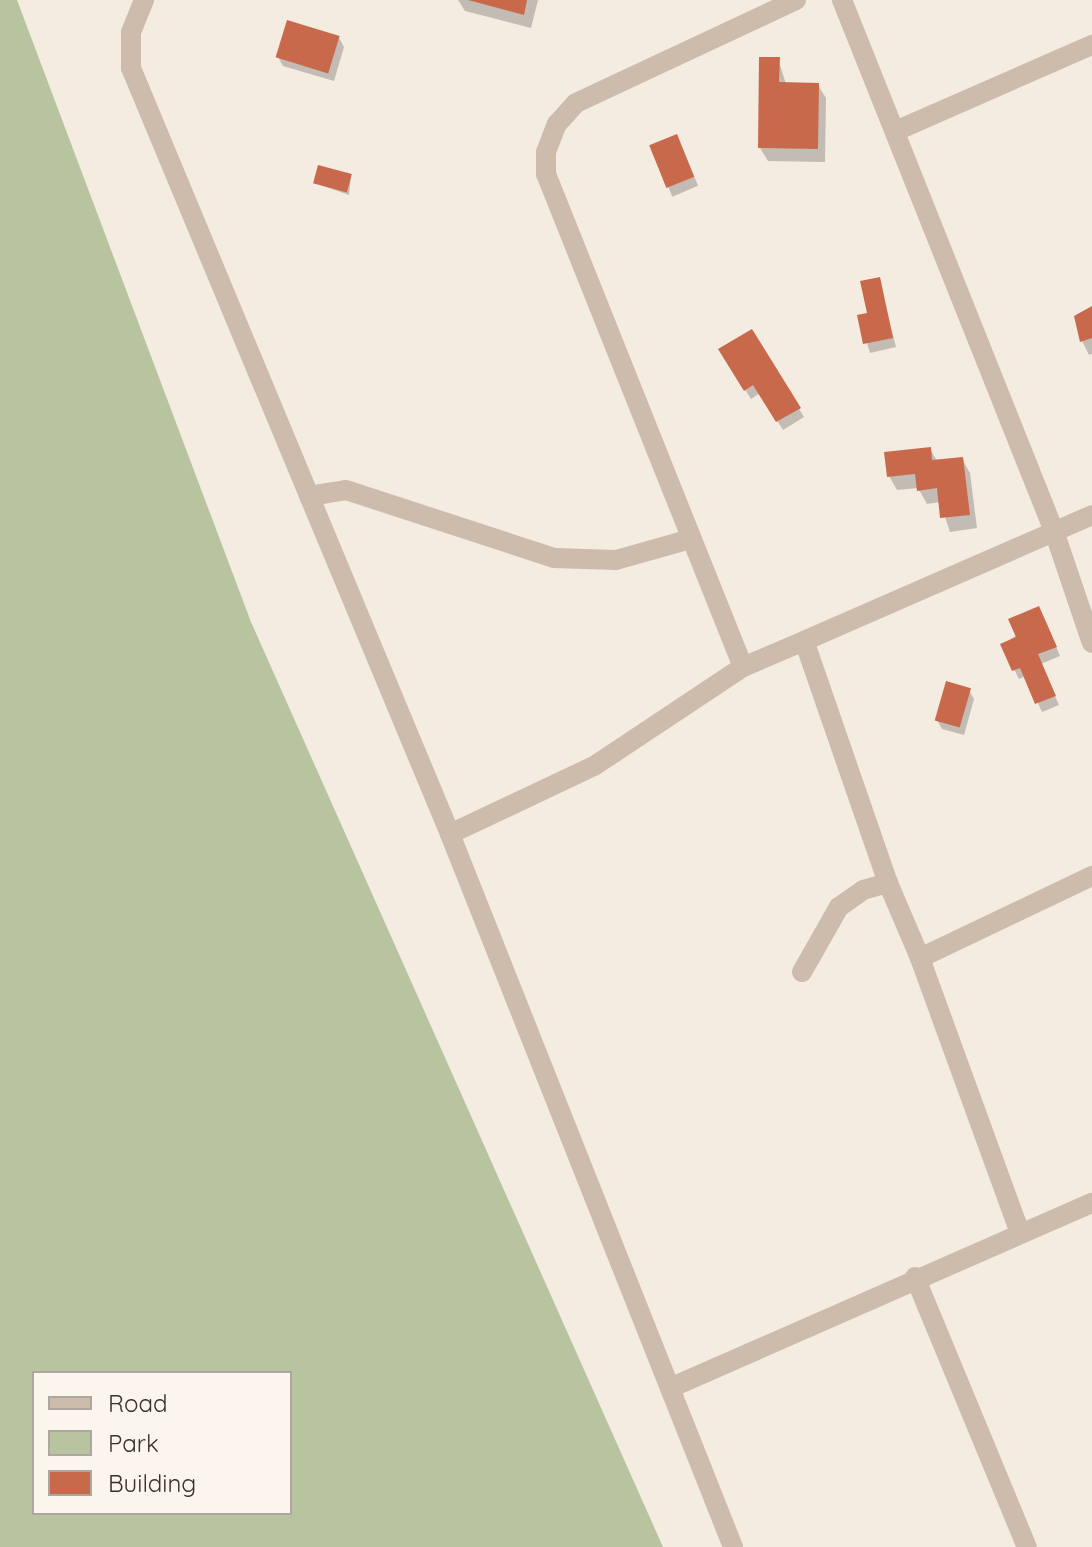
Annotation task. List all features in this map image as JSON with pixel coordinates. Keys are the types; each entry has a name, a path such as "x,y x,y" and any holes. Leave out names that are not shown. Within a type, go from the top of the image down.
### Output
{"street":[{"path":"144,0 131,33 131,68 450,834 733,1547"},
{"path":"743,667 546,174 546,152 557,124 576,103 796,0"},
{"path":"842,0 898,130 1054,531 1092,643"},
{"path":"898,130 1092,45"},
{"path":"309,496 346,490 554,558 616,560 690,539"},
{"path":"450,834 594,766 743,667 1092,515"},
{"path":"804,641 888,883 920,958 1020,1233"},
{"path":"920,958 1092,876"},
{"path":"802,972 839,907 863,890 888,883"},
{"path":"670,1388 915,1277 1092,1203"},
{"path":"915,1277 1027,1547"}],"green space":[{"path":"0,0 17,0 251,622 663,1547 0,1547"}],"building":[{"path":"468,0 527,0 524,15"},
{"path":"287,20 340,36 328,73 276,57"},
{"path":"759,57 780,57 779,82 819,83 818,149 758,148"},
{"path":"677,134 694,177 666,188 649,145"},
{"path":"318,165 352,174 347,192 313,183"},
{"path":"880,277 893,338 863,344 857,315 867,313 860,281"},
{"path":"1092,306 1092,338 1080,342 1074,316"},
{"path":"752,329 801,408 776,422 753,385 744,391 718,349"},
{"path":"931,447 932,460 963,457 970,515 940,518 937,488 917,491 915,474 887,477 884,452"},
{"path":"1039,606 1057,647 1038,654 1056,696 1035,704 1020,668 1012,671 1000,644 1016,637 1008,619"},
{"path":"946,681 971,688 960,728 935,720"}]}
